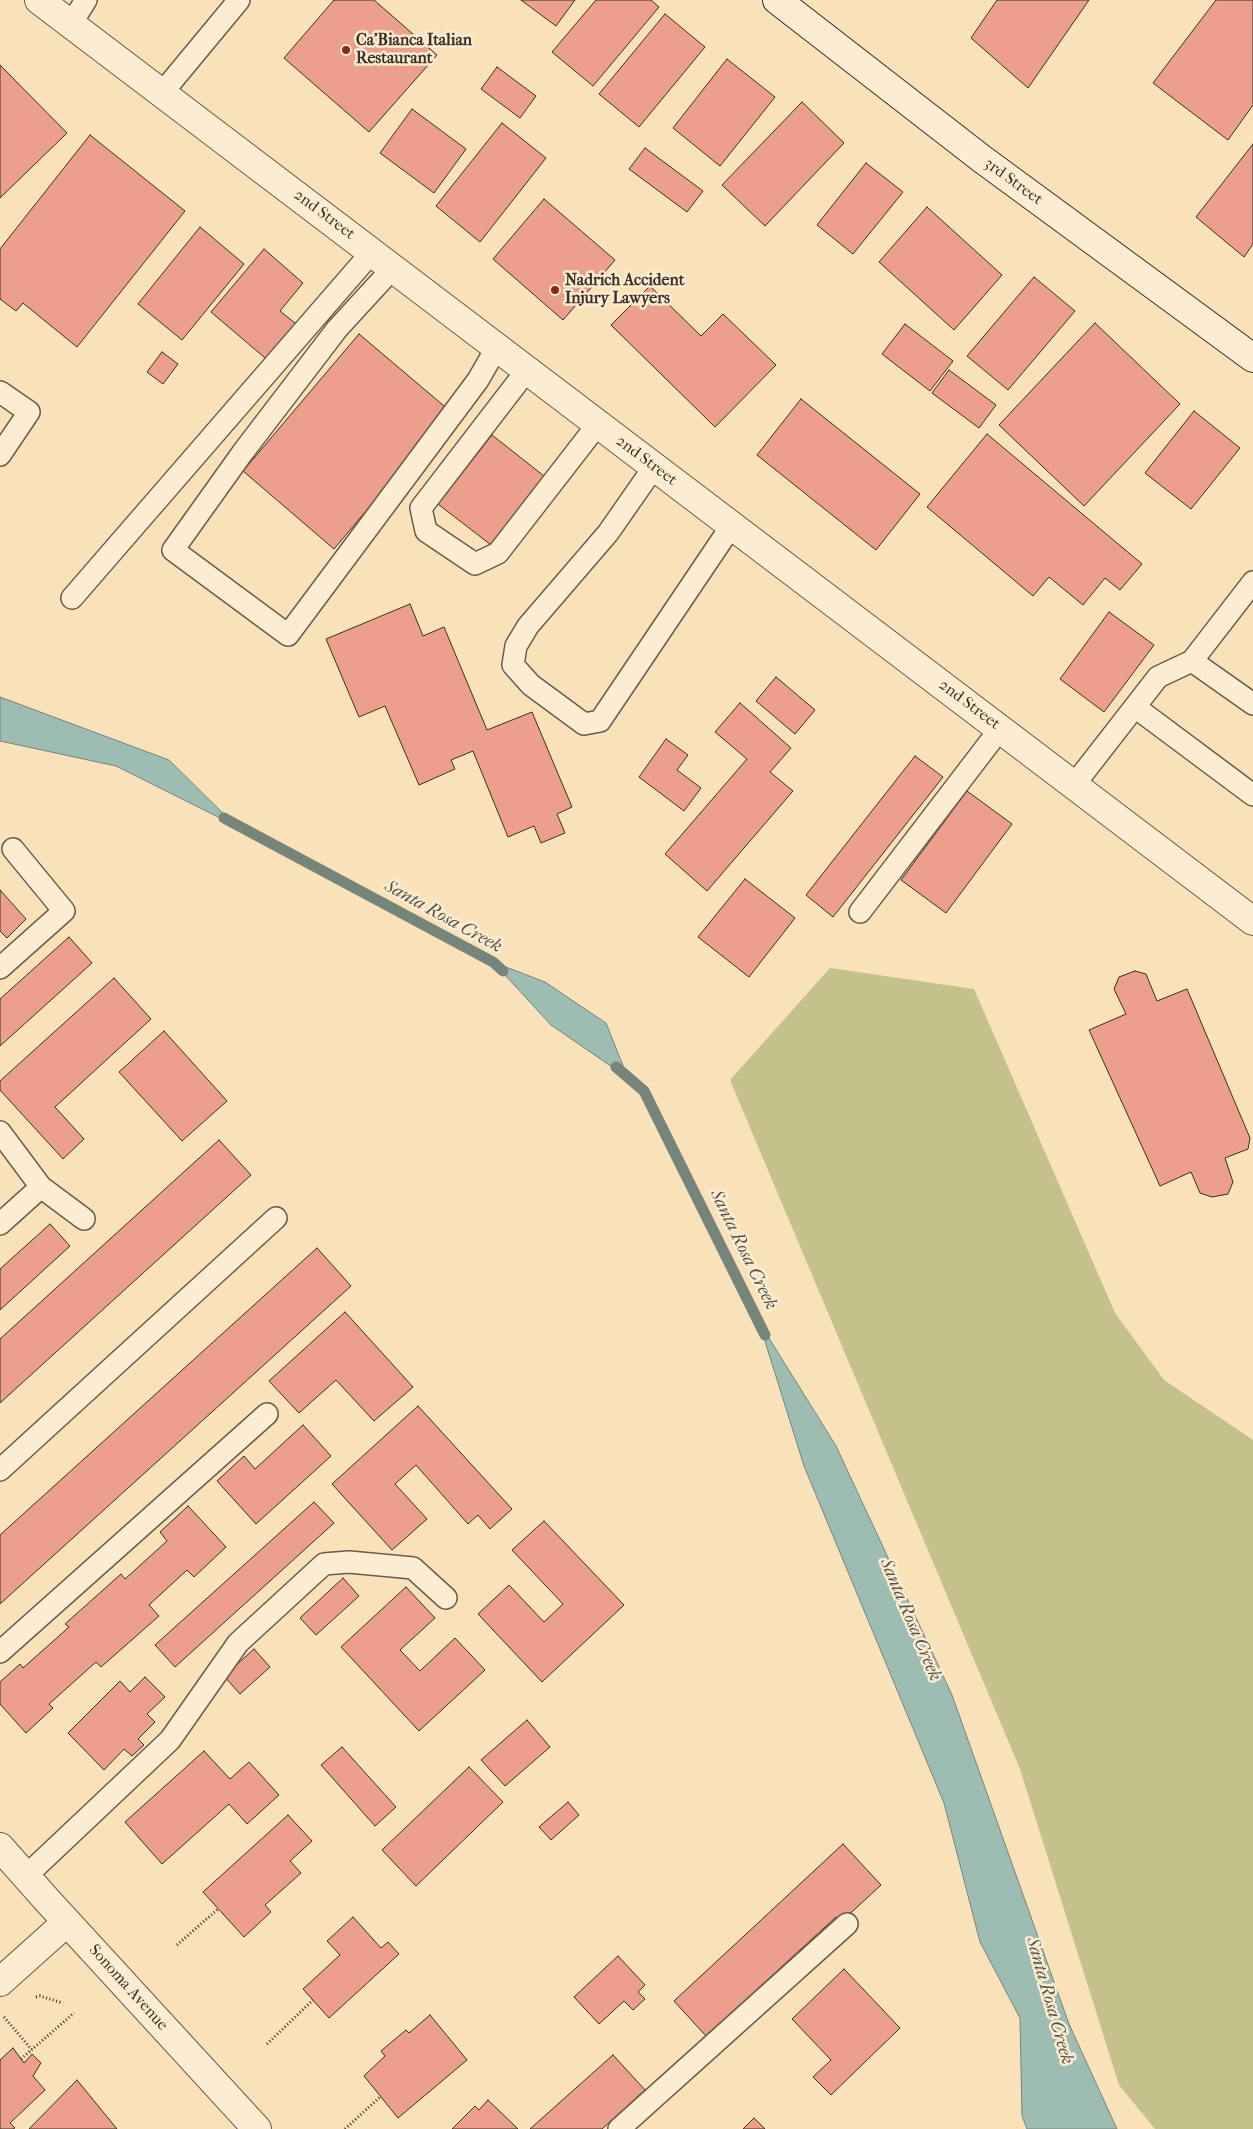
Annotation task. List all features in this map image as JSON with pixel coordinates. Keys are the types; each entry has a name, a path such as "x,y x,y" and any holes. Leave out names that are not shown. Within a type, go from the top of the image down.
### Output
{"street":[{"name":"2nd Street","path":"39,0 1253,921"},
{"name":"3rd Street","path":"777,0 982,159 1253,358"},
{"name":"Sonoma Avenue","path":"0,1846 257,2129"},
{"path":"0,1982 67,1922"}],"lane":[{"path":"71,24 86,0"},
{"path":"162,93 240,0"},
{"path":"383,260 337,329 243,452 173,550 288,635 478,380 497,348"},
{"path":"72,598 383,260"},
{"path":"527,370 421,508 426,531 475,564 498,553 598,424"},
{"path":"0,392 30,412 0,455"},
{"path":"654,467 608,533 528,626 516,646 513,665 531,685 584,724 600,721 732,526"},
{"path":"1074,785 1158,677 1192,661 1253,582"},
{"path":"1192,661 1253,704"},
{"path":"1135,707 1253,795"},
{"path":"860,912 1000,729"},
{"path":"0,968 64,911 13,849"},
{"path":"0,1132 41,1187 84,1219"},
{"path":"0,1224 41,1187"},
{"path":"0,1470 276,1218"},
{"path":"0,1652 267,1414"},
{"path":"26,1876 170,1740 238,1643 324,1564 349,1562 414,1568 446,1598"},
{"path":"619,2129 848,1924"}],"path":[{"path":"177,1945 218,1909"},
{"path":"32,1998 40,1996 63,2003"},
{"path":"267,2044 314,2000"},
{"path":"21,2059 74,2013"},
{"path":"4,2017 32,2050"},
{"path":"345,2129 380,2096"}],"shaded area":[{"path":"830,968 974,989 1115,1313 1164,1380 1253,1440 1253,2129 1155,2129 1119,2085 1020,1769 730,1080"}],"water":[{"path":"0,697 169,760 236,826 116,766 0,741"},
{"path":"493,962 545,982 606,1023 628,1078 551,1025"},
{"path":"759,1322 836,1446 952,1695 1069,2024 1117,2129 1027,2129 1022,2116 1020,2018 980,1942 944,1803 804,1466"}],"building":[{"path":"334,0 374,0 437,55 369,132 284,58"},
{"path":"521,0 575,0 556,26"},
{"path":"596,0 651,0 659,7 593,86 552,52"},
{"path":"997,0 1089,0 1028,88 971,38"},
{"path":"1216,0 1253,0 1253,105 1228,140 1153,83"},
{"path":"665,14 705,47 639,127 599,94"},
{"path":"727,59 775,97 720,166 673,128"},
{"path":"0,65 67,133 0,198"},
{"path":"497,67 536,96 520,118 481,89"},
{"path":"802,102 844,143 765,226 722,185"},
{"path":"412,109 466,149 434,193 380,153"},
{"path":"502,123 546,158 480,242 436,206"},
{"path":"90,135 185,211 77,347 23,303 16,311 0,299 0,249"},
{"path":"1253,144 1253,244 1244,257 1196,217"},
{"path":"645,148 703,191 687,212 629,169"},
{"path":"866,163 903,192 853,254 817,225"},
{"path":"544,199 615,260 563,320 493,259"},
{"path":"927,207 1002,275 954,330 879,262"},
{"path":"200,227 244,264 182,340 138,304"},
{"path":"264,249 303,283 280,311 301,328 271,363 211,312"},
{"path":"1034,277 1075,311 1008,390 967,356"},
{"path":"650,286 701,336 723,314 776,365 715,427 611,325"},
{"path":"1095,323 1180,404 1084,506 999,425"},
{"path":"905,324 953,361 930,391 882,354"},
{"path":"359,334 450,411 334,549 243,471"},
{"path":"162,352 178,364 163,384 147,372"},
{"path":"949,370 996,405 979,428 932,393"},
{"path":"801,399 920,494 876,550 757,455"},
{"path":"1194,411 1240,448 1191,509 1145,473"},
{"path":"987,434 1142,564 1120,590 1105,578 1083,605 1049,577 1033,596 927,507"},
{"path":"492,435 544,476 491,545 438,504"},
{"path":"410,604 423,636 444,627 487,730 532,712 572,807 557,814 565,833 541,843 534,826 508,837 473,751 451,760 455,769 419,785 385,706 359,717 326,639"},
{"path":"1109,612 1154,645 1104,712 1060,679"},
{"path":"776,677 815,710 795,734 756,701"},
{"path":"740,703 791,748 770,772 793,791 707,891 665,854 747,759 715,732"},
{"path":"666,739 688,755 677,770 701,788 684,811 639,777"},
{"path":"915,756 943,777 833,917 806,895"},
{"path":"967,791 1012,824 946,913 901,880"},
{"path":"745,879 795,918 749,977 698,937"},
{"path":"0,890 26,919 7,938 0,931"},
{"path":"69,937 92,963 0,1046 0,999"},
{"path":"1135,971 1146,974 1157,1001 1187,989 1250,1138 1248,1149 1225,1158 1233,1182 1228,1194 1212,1197 1200,1193 1191,1172 1160,1186 1089,1030 1126,1014 1114,989 1119,977"},
{"path":"114,978 151,1019 55,1107 84,1139 63,1159 0,1090 0,1081"},
{"path":"164,1031 227,1101 182,1141 119,1072"},
{"path":"219,1140 251,1175 0,1403 0,1339"},
{"path":"50,1224 70,1246 0,1310 0,1269"},
{"path":"317,1248 351,1286 0,1604 0,1535"},
{"path":"345,1312 413,1387 374,1421 336,1380 299,1413 269,1381"},
{"path":"418,1406 512,1509 490,1529 478,1515 468,1524 416,1465 395,1484 427,1519 392,1550 332,1484"},
{"path":"303,1425 331,1456 256,1524 217,1481 244,1456 255,1469"},
{"path":"314,1502 334,1523 175,1667 155,1645"},
{"path":"188,1506 226,1547 194,1577 187,1570 149,1605 159,1616 101,1667 96,1662 49,1704 53,1708 26,1733 0,1704 0,1682 20,1664 23,1668 69,1627 65,1624 121,1574 125,1579 167,1541 160,1532"},
{"path":"544,1521 624,1605 542,1682 478,1614 509,1585 544,1622 563,1604 512,1550"},
{"path":"343,1578 359,1596 316,1635 300,1618"},
{"path":"406,1587 435,1618 400,1650 420,1671 455,1638 485,1670 419,1731 341,1647"},
{"path":"254,1649 270,1667 240,1694 224,1676"},
{"path":"145,1677 165,1697 147,1714 155,1722 138,1739 144,1745 132,1756 124,1749 104,1770 68,1733 120,1681 130,1692"},
{"path":"527,1720 550,1747 505,1786 481,1760"},
{"path":"342,1747 396,1807 375,1826 321,1765"},
{"path":"204,1751 230,1779 249,1762 279,1795 247,1824 229,1804 162,1864 125,1822"},
{"path":"469,1767 503,1802 416,1886 382,1850"},
{"path":"568,1802 579,1815 551,1840 539,1827"},
{"path":"288,1815 312,1841 290,1861 301,1873 265,1905 271,1912 244,1937 203,1892"},
{"path":"843,1844 881,1885 841,1922 836,1917 706,2036 674,2001"},
{"path":"353,1917 381,1948 388,1942 399,1954 329,2018 303,1989 340,1955 327,1941"},
{"path":"618,1956 645,1985 638,1992 645,1999 633,2010 624,2001 599,2024 574,1997"},
{"path":"844,1969 900,2028 831,2095 813,2077 831,2060 792,2019"},
{"path":"430,2015 467,2060 398,2118 364,2076 385,2056 381,2051 406,2030 409,2033"},
{"path":"13,2048 24,2063 32,2054 41,2063 33,2076 45,2090 10,2123 15,2128 0,2129 0,2060"},
{"path":"613,2055 645,2090 602,2129 530,2129"},
{"path":"77,2080 117,2129 29,2129"},
{"path":"488,2100 518,2129 452,2129 475,2106 479,2110"},
{"path":"754,2118 765,2129 743,2129"}],"waterway":[{"name":"Santa Rosa Creek","path":"224,818 493,962 503,971"},
{"name":"Santa Rosa Creek","path":"616,1067 644,1091 765,1335"}],"place":[{"name":"Ca'Bianca Italian Restaurant","path":"346,50"},
{"name":"Nadrich Accident Injury Lawyers","path":"555,290"}]}
